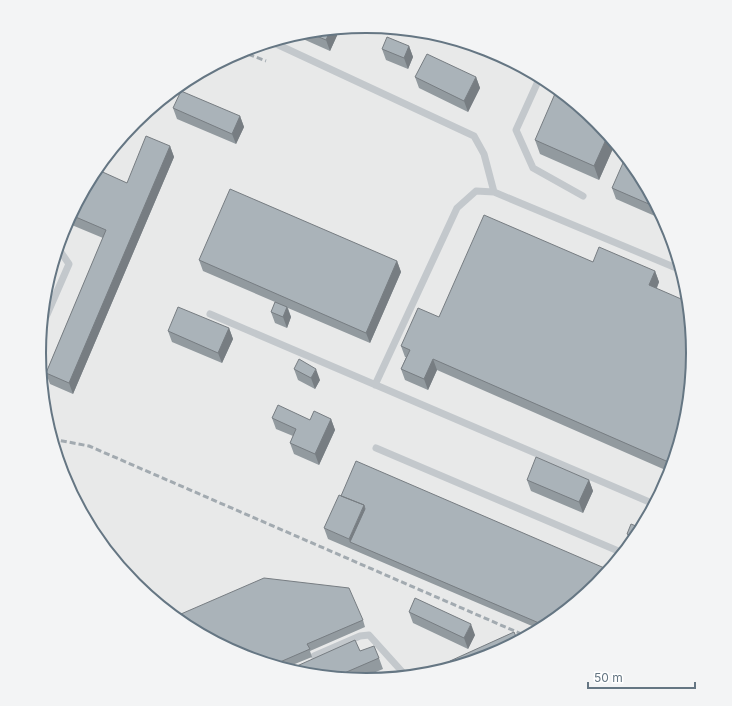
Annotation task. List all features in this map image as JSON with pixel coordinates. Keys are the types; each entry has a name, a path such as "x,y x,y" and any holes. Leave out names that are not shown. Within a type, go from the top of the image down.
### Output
{"lane":[{"path":"279,45 474,136 484,154 494,192"},
{"path":"537,83 516,130 533,168 583,196"},
{"path":"375,385 457,208 476,191 494,192 674,267"},
{"path":"49,309 69,264 62,254"},
{"path":"210,314 649,502"},
{"path":"376,448 618,551"},
{"path":"314,656 360,636 369,635 401,671"}],"shaded area":[{"path":"366,33 408,36 428,39 469,50 508,66 526,76 561,99 577,112 607,142 620,158 632,175 653,211 662,231 675,270 680,291 686,353 683,395 680,415 669,456 653,495 643,513 620,548 607,564 577,594 561,607 544,619 508,640 488,649 449,662 428,667 387,672 366,673 324,670 304,667 263,656 224,640 206,630 171,607 155,594 125,564 112,548 100,531 79,495 70,475 57,436 52,415 47,374 46,353 49,311 52,291 63,250 79,211 89,193 112,158 125,142 155,112 171,99 188,87 224,66 244,57 283,44 304,39 345,34"}],"building":[{"path":"328,36 326,40 318,37"},
{"path":"387,37 409,46 404,58 382,49"},
{"path":"427,54 476,77 464,101 415,77"},
{"path":"182,91 240,116 232,134 173,108"},
{"path":"555,95 577,112 606,141 594,166 535,140"},
{"path":"146,136 170,146 69,383 47,373 47,371 106,230 76,217 102,172 127,183"},
{"path":"623,162 649,204 612,188"},
{"path":"230,189 397,261 366,333 199,260"},
{"path":"484,215 593,262 599,247 655,271 649,285 681,299 685,332 686,353 683,395 675,436 667,461 433,359 424,379 401,369 410,350 401,346 418,308 439,317"},
{"path":"275,302 287,307 283,317 271,312"},
{"path":"178,307 229,328 218,353 168,331"},
{"path":"299,359 316,369 311,378 294,369"},
{"path":"278,405 310,420 314,411 331,419 315,454 290,443 296,429 272,418"},
{"path":"536,457 589,480 579,502 527,480"},
{"path":"356,461 603,568 577,594 538,623 350,542 365,509 364,505 341,496"},
{"path":"339,495 364,505 349,539 324,528"},
{"path":"631,524 635,526 629,535 627,534"},
{"path":"264,578 349,588 363,620 307,644 310,649 281,661 244,649 224,640 181,614"},
{"path":"415,598 471,624 464,638 409,612"},
{"path":"514,632 516,636 488,649 450,661"},
{"path":"355,640 360,651 374,646 379,658 346,672 298,666"}],"railway":[{"path":"250,55 266,61"},
{"path":"58,440 89,446 520,633"}]}
